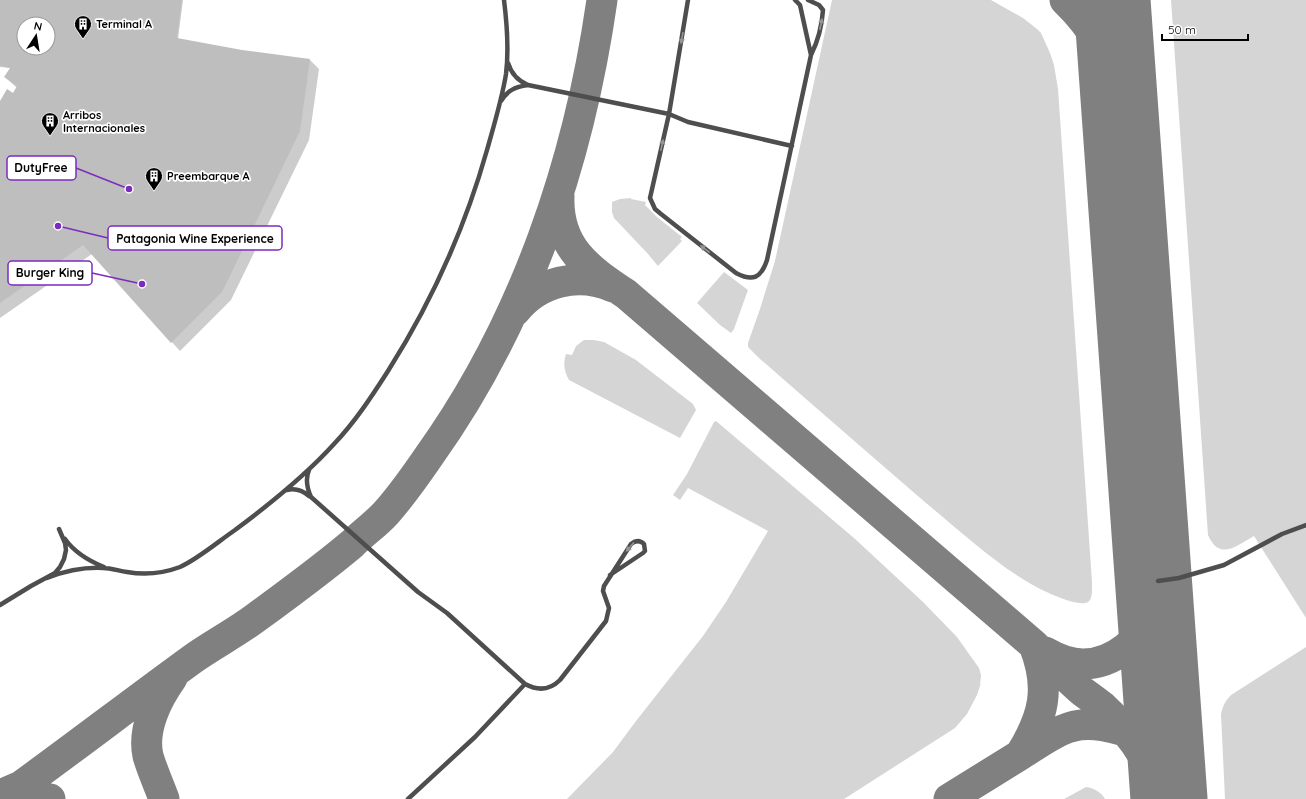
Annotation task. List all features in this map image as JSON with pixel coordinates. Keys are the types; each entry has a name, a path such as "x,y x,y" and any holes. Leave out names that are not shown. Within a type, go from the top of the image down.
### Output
{"lane":[{"path":"0,605 55,573 60,567 64,559 66,543 59,529 67,541 84,557 104,567 138,574 180,567 192,561 286,490 335,444 356,418 402,349 447,261 468,210 482,169 506,75 506,15 504,0"},
{"path":"688,0 669,114 650,198 655,209 661,214 736,273 750,278 756,277 764,269 811,55 817,44 823,10 819,5 808,0"},
{"path":"795,0 800,5 811,55"},
{"path":"507,59 509,67 516,78 528,85 669,114 688,122 792,146"},
{"path":"499,106 503,98 512,90 517,87 528,85"},
{"path":"311,467 308,472 307,483 311,496"},
{"path":"286,490 298,490 311,496 418,592 447,613 531,688 543,689 556,684 598,632 606,621 608,613 608,601 603,590 604,586 610,575 631,544 638,541 644,544 645,551 643,553 610,575"},
{"path":"1158,581 1179,578 1224,564 1282,534 1306,525"},
{"path":"47,578 70,570 104,568 117,569"},
{"path":"409,799 475,737 525,684"}],"shaded area":[{"path":"832,0 991,0 1023,18 1037,29 1041,33 1050,53 1054,65 1058,89 1092,582 1090,601 1088,602 1076,603 1060,598 1031,584 1003,566 884,467 748,347 775,261"},
{"path":"1171,0 1306,0 1306,618 1254,536 1235,547 1223,550 1218,548 1213,543 1208,535"},
{"path":"631,198 646,202 645,205 657,217 682,237 680,239 682,241 658,266 614,218 612,212 612,202 620,199"},
{"path":"724,272 748,290 734,329 731,333 720,325 697,303"},
{"path":"584,340 604,342 636,360 693,404 696,410 680,438 569,380 564,367 566,354 572,355 576,346"},
{"path":"716,421 854,538 923,602 957,637 979,668 981,675 977,695 967,714 955,728 844,799 567,799 613,752 703,636 726,602 768,531 688,488 680,500 673,495 687,474 714,422"},
{"path":"1306,647 1306,799 1225,799 1221,714 1224,704 1231,695"},
{"path":"1086,787 1097,791 1105,799 1064,799"}],"building":[{"name":"Preembarque A","path":"0,0 182,0 177,38 242,50 310,59 300,131 227,282 222,292 171,343 83,245 0,303 0,101 7,89 13,93 17,86 4,77 10,68 0,66"}],"taxiway":[{"path":"0,795 21,786 194,658 247,624 316,573 374,525 386,513 414,478 463,405 493,351 520,295 543,238 562,180 579,120 592,60 602,0"},
{"path":"1065,0 1085,22 1100,45 1110,70 1118,99"},
{"path":"559,196 563,229 569,243 587,265 626,294 1034,645 1083,692 1103,707 1122,727 1139,749 1153,773 1163,799"},
{"path":"515,311 536,292 547,286 560,282 586,280 600,282 613,287"},
{"path":"1045,652 1063,661 1083,664 1094,663 1116,655 1126,648 1142,631 1149,609 1147,597"},
{"path":"1020,755 1035,728 1042,702 1042,675 1034,645"},
{"path":"164,799 148,756 147,735 156,705 172,678"},
{"path":"949,799 1041,741 1064,729 1080,725 1097,725 1125,731"},
{"path":"0,799 22,797 50,799"}],"runway":[{"path":"1112,0 1169,799"}],"place":[{"name":"Terminal A","path":"83,39"},
{"name":"Arribos Internacionales","path":"50,136"},
{"name":"DutyFree","path":"129,189"},
{"name":"Preembarque A","path":"154,191"},
{"name":"Patagonia Wine Experience","path":"58,226"},
{"name":"Burger King","path":"142,284"}]}
